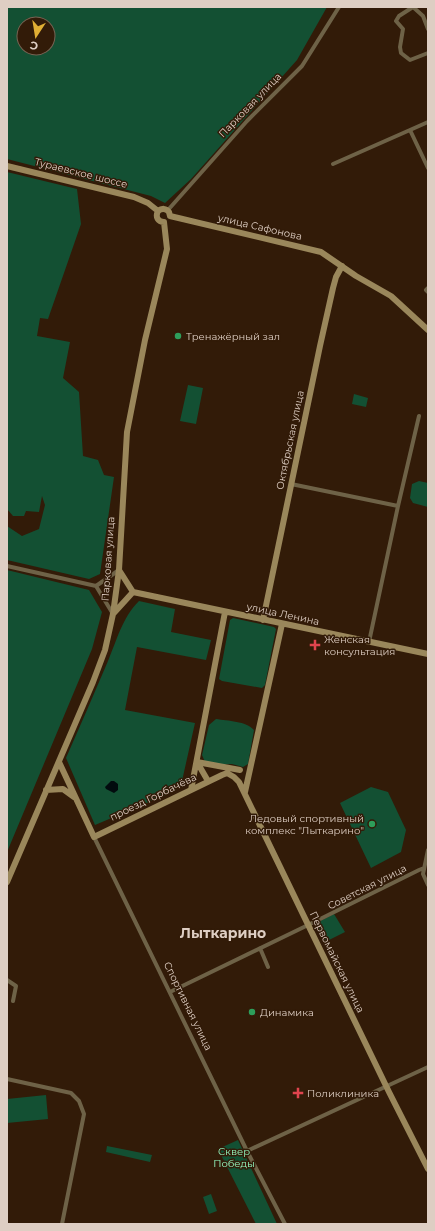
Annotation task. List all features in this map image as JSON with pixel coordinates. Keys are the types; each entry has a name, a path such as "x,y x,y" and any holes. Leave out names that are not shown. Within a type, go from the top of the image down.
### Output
{"street":[{"name":"Парковая улица","path":"168,210 247,121 302,66 339,7"},
{"path":"428,29 423,16 413,7 399,16 396,21 403,29 400,47 401,53 410,60 428,53"},
{"path":"333,164 428,122"},
{"path":"410,130 428,168"},
{"name":"Тураевское шоссе","path":"7,166 134,197 148,203 158,211"},
{"path":"162,209 168,210 170,216 168,220 161,222 158,219 158,211 162,209"},
{"name":"улица Сафонова","path":"170,216 321,252 391,296 428,330"},
{"name":"Парковая улица","path":"7,882 93,682 105,650 113,614 119,570 127,432 167,249 164,222"},
{"name":"Октябрьская улица","path":"263,620 331,296 336,277 342,266"},
{"path":"428,288 426,290 428,292"},
{"path":"369,642 419,416"},
{"path":"291,484 398,506"},
{"path":"7,566 96,586 113,614 133,592 119,570 96,586"},
{"name":"улица Ленина","path":"133,592 428,654"},
{"path":"191,790 225,612"},
{"path":"245,792 282,624"},
{"name":"Спортивная улица","path":"59,762 247,1151 285,1224"},
{"path":"197,762 240,770"},
{"path":"197,762 208,781"},
{"name":"проезд Горбачёва","path":"94,837 208,781 224,774 251,767"},
{"name":"Первомайская улица","path":"224,774 234,777 245,792 386,1087 428,1169"},
{"path":"46,790 63,789 75,797"},
{"path":"428,850 424,868 424,877 428,885"},
{"name":"Советская улица","path":"170,992 424,868"},
{"path":"260,948 268,967"},
{"path":"7,980 16,986 13,1001"},
{"path":"247,1151 428,1067"},
{"path":"7,1079 71,1093 79,1101 84,1114 62,1224"}],"green space":[{"path":"7,7 327,7 297,60 191,179 165,203 151,196 7,159"},
{"path":"7,172 77,189 81,224 48,319 40,318 37,336 70,342 63,378 79,392 83,456 98,460 104,475 114,477 100,574 89,579 7,560 7,526 22,536 39,529 45,505 42,496 39,512 26,511 24,516 13,516 7,509"},
{"path":"188,385 203,388 196,424 180,421"},
{"path":"354,394 368,398 366,407 352,404"},
{"path":"419,481 428,483 428,507 413,503 410,498 412,484"},
{"path":"7,570 89,590 102,612 92,649 7,852"},
{"path":"139,601 175,609 171,632 211,640 206,660 137,647 125,710 195,723 182,781 175,791 95,825 66,758 120,630 128,615"},
{"path":"233,618 274,627 276,629 265,685 262,688 222,681 219,679 230,620"},
{"path":"216,719 242,723 254,730 248,764 243,767 232,764 212,765 205,762 202,755 209,725"},
{"path":"371,787 388,792 406,830 401,852 371,868 340,803"},
{"path":"334,914 345,932 325,942 316,923"},
{"path":"46,1095 48,1119 7,1123 7,1099"},
{"name":"Сквер Победы","path":"238,1140 277,1224 256,1224 218,1149"},
{"path":"107,1146 152,1155 150,1162 106,1152"},
{"path":"211,1194 217,1211 209,1214 203,1197"}],"shaded area":[{"path":"111,781 118,784 118,790 114,793 105,787"}],"place":[{"name":"Тренажёрный зал","path":"178,336"},
{"name":"Женская консультация","path":"315,645"},
{"name":"Ледовый спортивный комплекс \"Лыткарино\"","path":"372,824"},
{"name":"Динамика","path":"252,1012"},
{"name":"Поликлиника","path":"298,1093"}],"district":[{"name":"Лыткарино","path":"223,933"}]}
